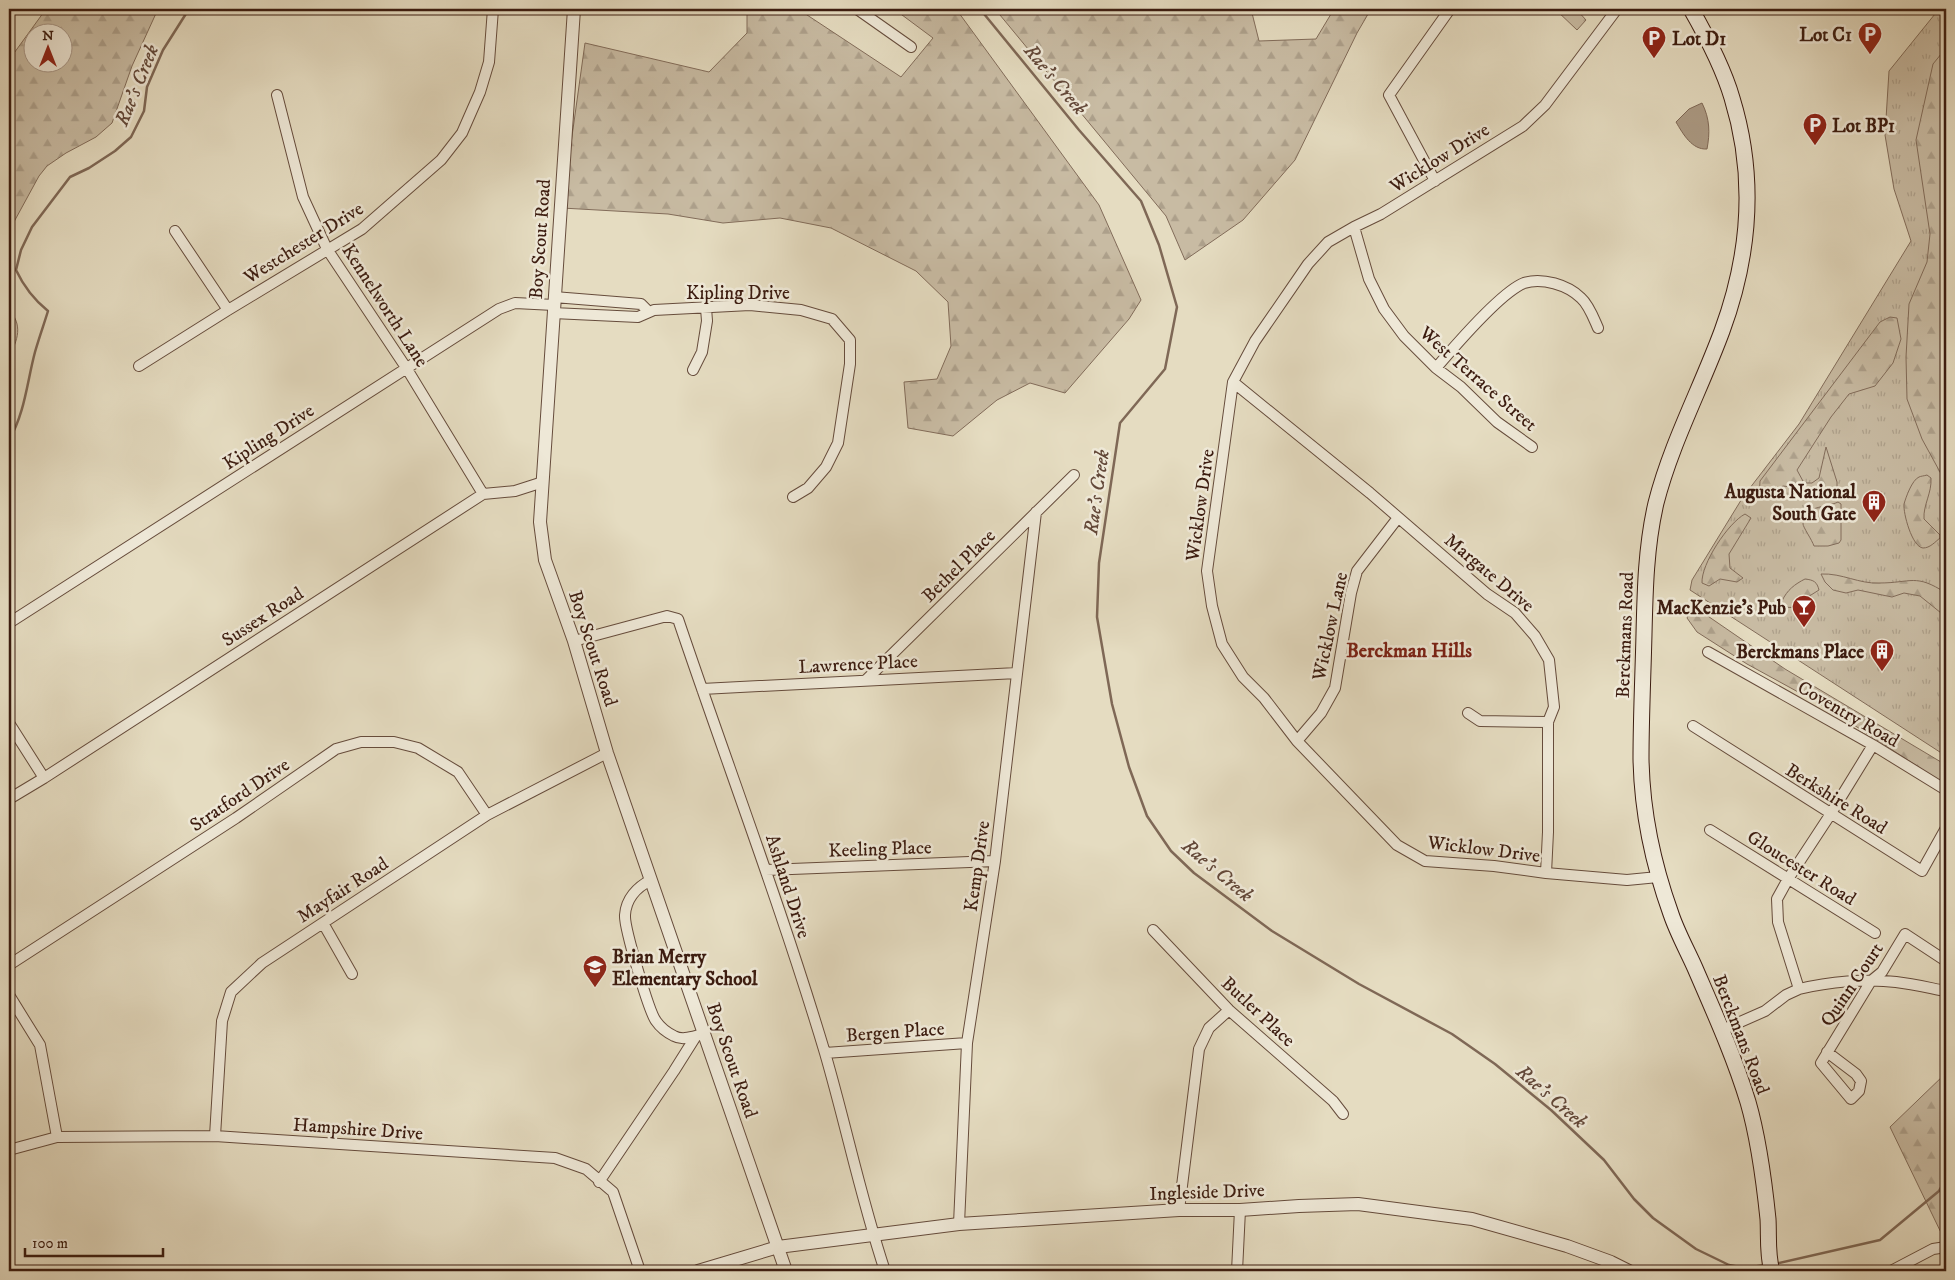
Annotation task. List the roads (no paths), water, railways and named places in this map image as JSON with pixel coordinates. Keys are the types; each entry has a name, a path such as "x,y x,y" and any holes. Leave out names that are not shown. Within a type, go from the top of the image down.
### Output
{"main road":[{"name":"Berckmans Road","path":"1691,9 1706,36 1732,98 1744,150 1747,181 1747,219 1745,245 1736,284 1722,329 1656,502 1650,537 1644,614 1641,762 1645,814 1658,877 1672,918 1722,1030 1748,1105 1758,1146 1768,1223 1770,1270"}],"street":[{"name":"Westchester Drive","path":"140,366 362,229 441,160 462,133 477,100 489,62 493,9"},
{"name":"Boy Scout Road","path":"574,9 540,522 545,560 574,641 607,753 651,880 700,1035 786,1271"},
{"path":"857,9 910,46"},
{"path":"1434,181 1388,95 1450,9"},
{"name":"Wicklow Drive","path":"1617,9 1545,105 1523,126 1381,214 1328,242 1308,264 1255,341 1233,382 1207,571 1212,606 1222,644 1243,677 1264,698 1297,740 1397,845 1425,861 1627,880 1658,877"},
{"name":"Kennelworth Lane","path":"277,96 303,197 327,249 407,369 484,494"},
{"name":"West Terrace Street","path":"1354,227 1369,279 1384,308 1404,336 1436,368 1461,387 1497,422 1532,447"},
{"path":"175,231 228,310"},
{"path":"1436,368 1463,337 1503,298 1524,283 1547,281 1565,288 1582,299 1598,328"},
{"name":"Kipling Drive","path":"9,623 499,309 515,303 554,305 641,304 650,312"},
{"name":"Kipling Drive","path":"554,305 638,318 654,310 750,305 801,310 832,318 850,340 850,364 838,443 826,466 808,488 793,497"},
{"path":"693,370 702,352 707,321 706,308"},
{"name":"Margate Drive","path":"1233,382 1370,493 1487,594 1515,613 1535,636 1549,660 1554,707 1548,722 1546,873"},
{"name":"Bethel Place","path":"866,680 1074,475"},
{"name":"Sussex Road","path":"9,799 484,494 515,490 543,482"},
{"name":"Kemp Drive","path":"959,1224 967,1044 995,860 1036,512"},
{"name":"Wicklow Lane","path":"1297,740 1321,713 1335,688 1351,593 1357,571 1397,518"},
{"name":"Ashland Drive","path":"574,641 667,616 678,619 766,870 825,1053 873,1235 885,1271"},
{"name":"Coventry Road","path":"1708,652 1872,745 1946,790"},
{"name":"Lawrence Place","path":"702,689 1017,673"},
{"path":"1468,713 1480,721 1548,722"},
{"path":"9,723 44,778"},
{"name":"Berkshire Road","path":"1692,726 1830,815 1922,871 1946,828"},
{"name":"Stratford Drive","path":"9,965 236,818 336,749 361,742 394,742 418,748 458,772 487,815"},
{"path":"1799,989 1778,922 1777,899 1872,745"},
{"name":"Mayfair Road","path":"214,1136 222,1021 231,992 262,963 487,815 607,753"},
{"name":"Gloucester Road","path":"1710,830 1875,933"},
{"name":"Keeling Place","path":"766,870 995,860"},
{"path":"651,880 641,885 630,897 625,915 627,934 656,1021 675,1036 682,1038 700,1035"},
{"path":"323,923 352,974"},
{"name":"Butler Place","path":"1153,930 1229,1010 1333,1101 1342,1114"},
{"name":"Quinn Court","path":"1827,1052 1871,981 1882,972 1905,934 1946,961"},
{"path":"1722,1030 1765,1011 1786,995 1799,989 1816,985 1871,981 1895,982 1946,991"},
{"path":"9,995 40,1045 56,1136"},
{"path":"1179,1210 1199,1049 1208,1028 1229,1010"},
{"path":"599,1182 700,1035"},
{"name":"Bergen Place","path":"825,1053 967,1044"},
{"name":"Hampshire Drive","path":"9,1150 56,1136 214,1136 555,1158 586,1169 612,1192 640,1271"},
{"name":"Ingleside Drive","path":"698,1271 778,1247 959,1224 1179,1210 1240,1210 1358,1204 1472,1219 1567,1246 1611,1262 1629,1271"},
{"path":"1237,1271 1240,1210"},
{"path":"1891,1271 1933,1249 1946,1247"}],"waterway":[{"name":"Rae's Creek","path":"9,440 19,419 35,352 48,311 29,292 16,270 21,250 32,227 70,177 89,168 115,151 131,137 144,111 147,87 163,50 189,9"},
{"name":"Rae's Creek","path":"980,9 1079,130 1141,201 1159,245 1177,307 1165,369 1120,423 1099,563 1097,617 1112,704 1129,767 1147,816 1171,851 1194,873 1272,931 1359,984 1452,1034 1495,1064 1551,1110 1604,1160 1634,1199 1653,1218 1696,1249 1729,1265 1745,1268 1765,1265"},
{"name":"Rae's Creek","path":"1775,1264 1880,1240 1939,1191 1946,1179"}],"place":[{"name":"Lot C1","path":"1870,55"},
{"name":"Lot D1","path":"1654,59"},
{"name":"Lot BP1","path":"1815,146"},
{"name":"Augusta National South Gate","path":"1874,523"},
{"name":"MacKenzie's Pub","path":"1804,628"},
{"name":"Berckmans Place","path":"1882,672"},
{"name":"Brian Merry Elementary School","path":"595,988"}],"district":[{"name":"Berckman Hills","path":"1409,650"}]}
